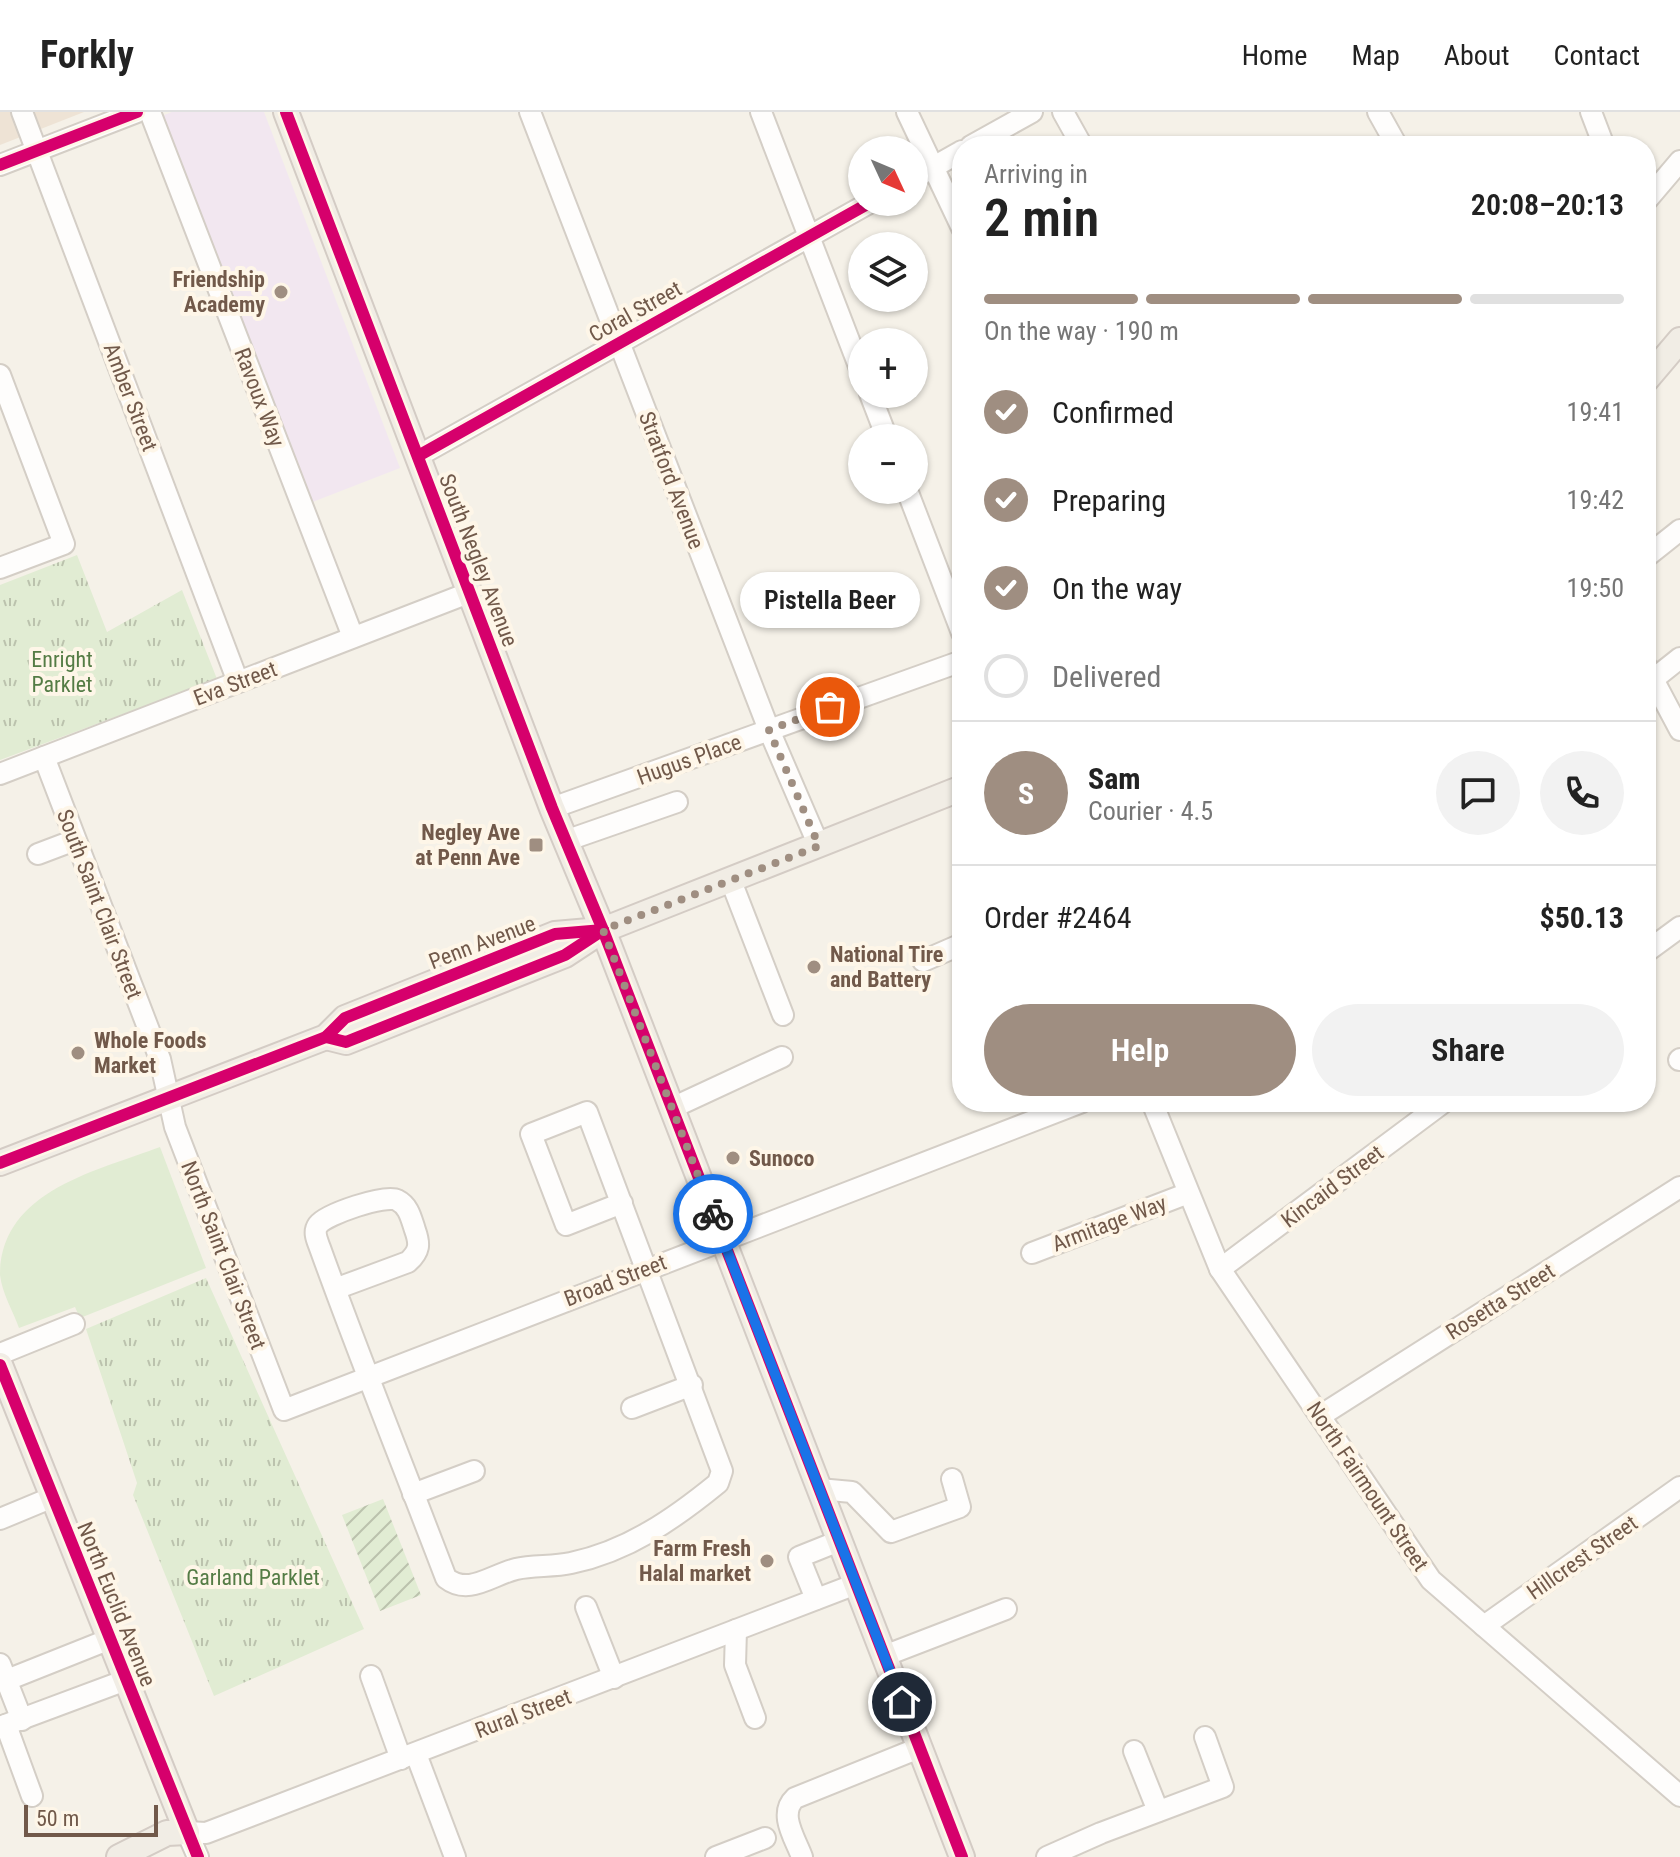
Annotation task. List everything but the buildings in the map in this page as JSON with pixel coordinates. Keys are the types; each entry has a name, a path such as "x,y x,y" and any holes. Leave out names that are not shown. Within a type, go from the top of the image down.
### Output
{"main road":[{"name":"South Negley Avenue","path":"286,112 552,808 603,930 962,1857"},
{"path":"1656,368 1680,340"},
{"name":"Penn Avenue","path":"0,1163 326,1037 345,1018 555,934 603,930 952,792"},
{"name":"North Euclid Avenue","path":"0,1365 187,1832"},
{"path":"119,1857 167,1833 187,1832"}],"street":[{"name":"Amber Street","path":"22,112 238,682"},
{"path":"0,165 137,112"},
{"name":"Ravoux Way","path":"150,112 353,637"},
{"name":"Stratford Avenue","path":"530,112 769,730 819,846"},
{"path":"761,112 848,338"},
{"path":"907,112 952,207"},
{"path":"989,136 1032,112"},
{"path":"1063,112 1076,136"},
{"path":"1378,112 1391,136"},
{"path":"1591,112 1600,136"},
{"path":"928,170 952,157"},
{"path":"1656,189 1680,161"},
{"name":"Coral Street","path":"418,456 848,215"},
{"path":"0,375 64,544 0,568"},
{"path":"914,504 952,583"},
{"path":"1656,549 1680,530"},
{"name":"Eva Street","path":"0,774 471,592"},
{"path":"1656,672 1680,658"},
{"name":"Hugus Place","path":"552,808 952,665"},
{"path":"1656,690 1680,730"},
{"name":"South Saint Clair Street","path":"44,757 160,1059 168,1098"},
{"path":"565,841 677,802"},
{"path":"38,854 75,840"},
{"path":"731,881 783,1015"},
{"path":"1656,945 1680,927"},
{"path":"923,961 952,948"},
{"path":"672,1108 782,1057"},
{"name":"North Saint Clair Street","path":"168,1098 175,1127 284,1410"},
{"path":"335,1289 408,1262 417,1254 420,1243 407,1208 398,1200 386,1196 319,1223 315,1234 335,1289 368,1377 446,1578 457,1586 467,1587 517,1569 574,1563 642,1539 718,1483 722,1471 692,1385 622,1203 587,1112 531,1134 566,1225 622,1203"},
{"name":"Broad Street","path":"284,1410 722,1238 1056,1112"},
{"name":"North Fairmount Street","path":"1156,1112 1186,1194 1220,1269 1431,1580 1680,1796"},
{"name":"Kincaid Street","path":"1220,1269 1431,1112"},
{"name":"Rosetta Street","path":"1320,1416 1680,1187"},
{"name":"Armitage Way","path":"1032,1253 1186,1194"},
{"path":"0,1354 74,1324"},
{"path":"632,1408 692,1385"},
{"path":"413,1494 474,1471"},
{"path":"819,1489 852,1492 891,1532 960,1507 952,1479"},
{"name":"Hillcrest Street","path":"1484,1626 1680,1487"},
{"path":"0,1519 53,1497"},
{"path":"816,1599 799,1557 839,1541"},
{"name":"Rural Street","path":"187,1832 206,1833 856,1584"},
{"path":"586,1607 614,1678"},
{"path":"884,1656 1006,1609"},
{"path":"736,1630 735,1665 755,1718"},
{"path":"32,1796 9,1724 3,1672 110,1639"},
{"path":"371,1676 455,1857"},
{"path":"9,1724 126,1680"},
{"path":"1047,1857 1223,1787 1205,1737"},
{"path":"802,1857 786,1815 787,1805 795,1798 919,1748"},
{"path":"1134,1751 1158,1811"},
{"name":"North Euclid Avenue","path":"187,1832 198,1857"},
{"path":"716,1857 765,1838"}],"shaded area":[{"path":"0,112 84,112 0,145"},
{"name":"Friendship Academy","path":"172,112 264,112 400,468 310,503 162,116"}],"green space":[{"name":"Enright Parklet","path":"77,555 107,632 182,590 217,679 0,760 0,585"},
{"path":"160,1147 206,1268 80,1318 75,1307 19,1328 0,1275 4,1246 17,1222 35,1203 58,1188 83,1175"},
{"name":"Garland Parklet","path":"206,1278 364,1629 214,1696 133,1495 137,1483 86,1329"},
{"path":"383,1499 421,1595 380,1611 342,1515"}],"cycle path":[{"path":"0,165 137,112"},
{"path":"286,112 552,808 603,930 962,1857"},
{"path":"418,456 848,215"},
{"path":"326,1037 346,1042 565,955 603,930"},
{"path":"0,1163 326,1037 345,1018 555,934 603,930"},
{"path":"0,1365 198,1857"}],"way so far":[{"path":"713,1214 603,930 819,846 769,730 830,707"}],"place":[{"name":"Friendship Academy","path":"281,292"},
{"name":"Pistella Beer","path":"830,707"},
{"name":"Negley Ave at Penn Ave","path":"536,845"},
{"name":"National Tire and Battery","path":"814,967"},
{"name":"Whole Foods Market","path":"78,1053"},
{"name":"Sunoco","path":"733,1158"},
{"name":"Farm Fresh Halal market","path":"767,1561"}],"route":[{"path":"713,1214 902,1702"}]}
